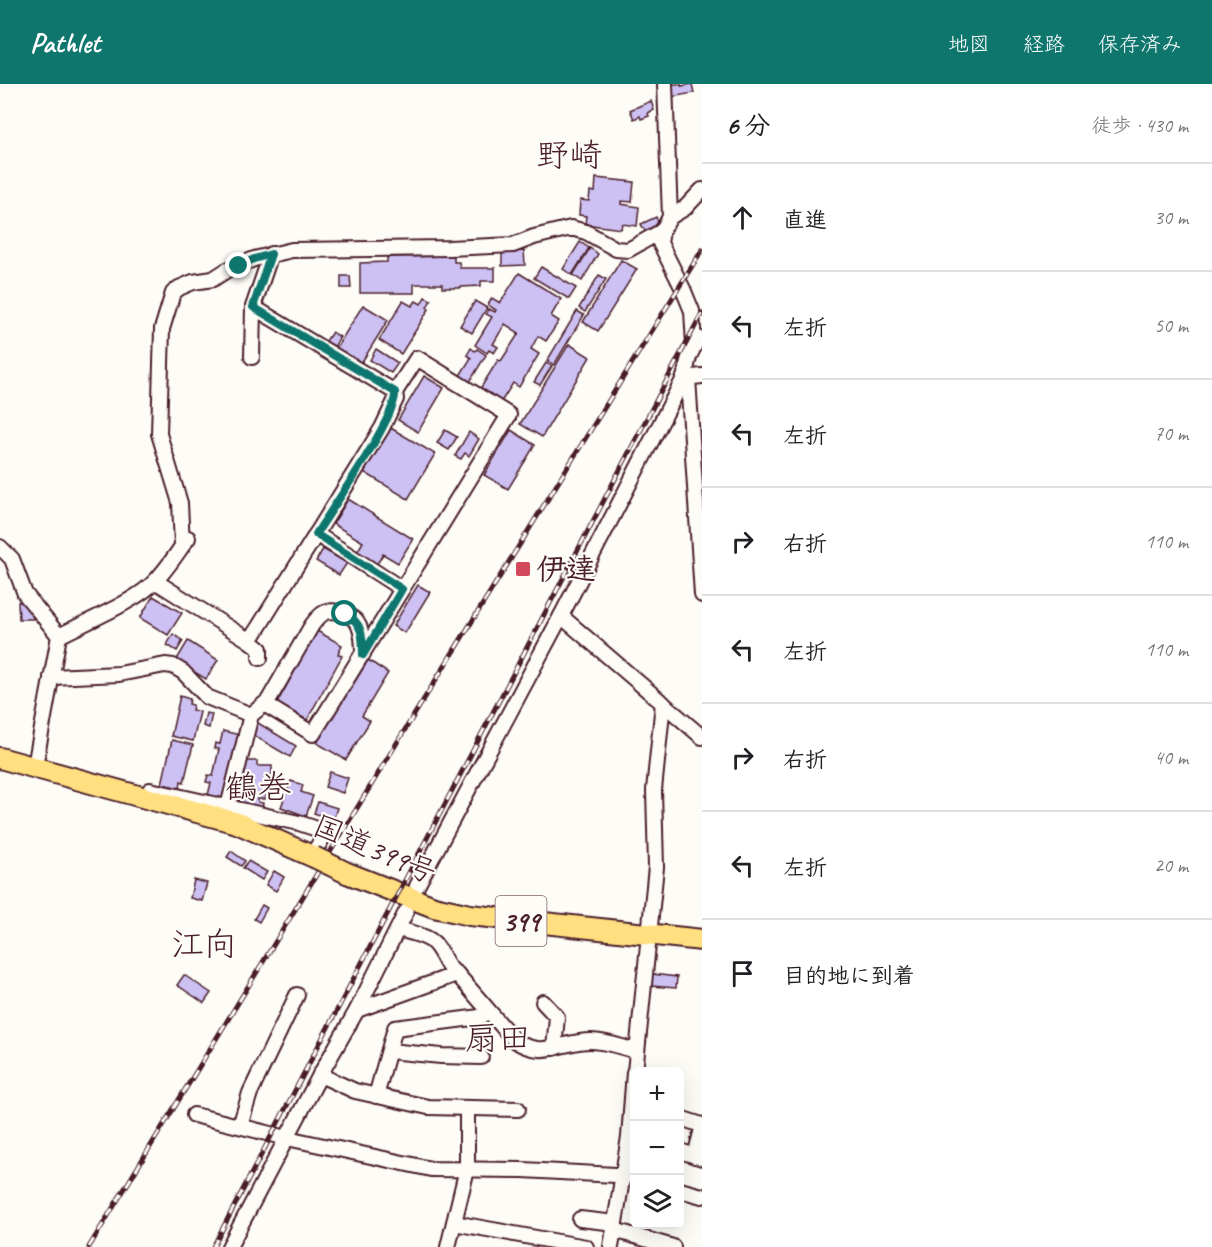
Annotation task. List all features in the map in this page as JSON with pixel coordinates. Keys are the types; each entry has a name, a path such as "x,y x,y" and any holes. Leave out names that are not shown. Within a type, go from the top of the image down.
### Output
{"highway":[{"name":"国道399号","path":"0,758 237,823 347,873 434,907 470,915 702,940"}],"street":[{"path":"664,84 670,217"},
{"path":"694,345 692,311 684,289 660,243 662,231 670,217 685,208 702,190"},
{"path":"182,546 180,503 159,434 162,329 173,293 178,288 193,282 213,279 227,270 254,259 302,249 438,249 513,245 571,228 586,232 616,249 628,250 662,231"},
{"path":"252,357 253,307 271,254"},
{"path":"253,307 395,392"},
{"path":"417,886 686,378 694,345 702,331"},
{"path":"250,641 382,428 396,399 395,392 417,358 509,415 313,734 266,705"},
{"path":"686,378 702,376"},
{"path":"686,378 697,455 702,595"},
{"path":"59,636 130,599 149,586 191,533"},
{"path":"316,534 402,589"},
{"path":"0,547 12,560 25,594 59,636"},
{"path":"154,580 250,641 260,649 260,658"},
{"path":"228,807 251,715 266,705 312,625 325,613 340,613 351,617 357,622 362,635 363,655"},
{"path":"561,616 702,737"},
{"path":"35,766 59,636"},
{"path":"51,676 119,674 165,665 173,666 183,672 207,697 251,715"},
{"path":"634,1067 656,867 654,790 663,703"},
{"path":"67,776 87,773 153,791 300,823 326,832 313,856"},
{"path":"229,1247 357,1010 406,912"},
{"path":"398,929 430,939 452,971 514,1040 524,1047 540,1050 594,1041 636,1051"},
{"path":"357,1010 457,974"},
{"path":"240,1126 250,1094 297,995"},
{"path":"543,1002 557,1017 554,1048"},
{"path":"376,1096 395,1028 480,1017 488,1011"},
{"path":"388,1050 441,1056 481,1057"},
{"path":"320,1075 344,1088 428,1107 518,1109"},
{"path":"448,1247 467,1169 467,1108"},
{"path":"194,1114 287,1138 431,1169 629,1176"},
{"path":"684,1120 702,1127 698,1157"},
{"path":"611,1247 614,1226 629,1176 632,1121"},
{"path":"684,1191 702,1196"},
{"path":"579,1219 614,1226 673,1247"},
{"path":"454,1223 586,1247"}],"building":[{"path":"669,84 681,84 681,86 692,84 694,93 671,97"},
{"path":"651,101 654,110 648,113 649,116 634,119 630,110"},
{"path":"596,178 634,182 632,202 621,201 621,204 639,207 637,226 622,224 621,229 585,224 586,216 579,215 580,200 589,201 590,191 595,192"},
{"path":"656,217 659,224 645,231 641,224"},
{"path":"580,242 589,248 572,275 563,269"},
{"path":"590,248 598,254 582,281 573,275"},
{"path":"524,251 525,265 502,266 502,252"},
{"path":"454,256 454,262 459,262 460,268 495,268 495,281 481,281 481,286 460,288 442,288 442,284 414,284 414,293 360,293 360,263 387,262 387,257"},
{"path":"621,260 637,269 598,331 583,322"},
{"path":"541,267 576,288 569,299 534,278"},
{"path":"519,273 561,299 551,316 559,321 546,341 538,336 531,349 539,354 519,387 513,383 501,402 480,389 498,360 501,361 519,333 505,324 493,344 498,347 494,353 489,350 487,353 475,345 492,317 486,314 489,309 495,312 496,310 488,305 492,298 500,303"},
{"path":"599,275 606,279 585,312 579,308"},
{"path":"341,276 350,276 351,288 341,288"},
{"path":"425,297 431,300 427,307 429,309 401,354 379,340 403,301 412,306 416,301 421,304"},
{"path":"475,301 487,308 472,333 460,326"},
{"path":"363,305 388,320 360,365 335,350"},
{"path":"577,311 584,315 554,365 547,361"},
{"path":"332,332 340,337 333,349 324,344"},
{"path":"569,344 590,357 542,437 520,424"},
{"path":"471,348 486,355 469,383 459,377 471,358 467,355"},
{"path":"376,349 398,363 391,373 370,360"},
{"path":"546,363 552,366 540,385 534,382"},
{"path":"424,376 444,388 418,432 398,420"},
{"path":"389,427 435,454 408,499 362,471"},
{"path":"445,430 457,437 449,450 437,443"},
{"path":"511,430 535,445 508,489 484,475"},
{"path":"469,432 479,439 469,456 465,453 461,459 455,456"},
{"path":"348,499 413,539 398,563 383,554 377,564 357,552 363,542 333,524"},
{"path":"323,549 347,563 339,575 316,561"},
{"path":"418,585 430,592 405,633 393,626"},
{"path":"153,596 182,613 168,635 140,618"},
{"path":"25,601 32,610 33,619 19,619 18,602"},
{"path":"317,631 342,645 338,654 342,656 307,720 277,703"},
{"path":"173,634 183,641 177,651 167,645"},
{"path":"188,641 218,660 206,679 176,661"},
{"path":"368,660 388,673 362,716 370,721 346,760 317,743"},
{"path":"180,696 190,699 189,704 193,705 192,710 200,712 193,741 171,736"},
{"path":"206,713 212,714 209,728 203,726"},
{"path":"258,723 296,746 290,757 251,734"},
{"path":"223,731 240,735 225,799 208,795 211,783 206,782 208,775 213,776 219,749 214,748 215,743 220,744"},
{"path":"172,740 193,745 184,782 181,781 180,788 162,784"},
{"path":"244,761 257,761 257,766 272,766 272,784 265,784 265,799 258,799 258,802 263,803 262,810 240,806 240,798 244,799"},
{"path":"330,772 348,778 343,793 325,787"},
{"path":"291,781 303,785 301,792 313,796 306,816 281,807"},
{"path":"318,802 337,808 333,820 314,813"},
{"path":"231,851 245,861 241,866 227,857"},
{"path":"248,861 267,872 262,880 243,868"},
{"path":"274,871 284,877 276,891 266,885"},
{"path":"194,880 207,883 202,901 190,898"},
{"path":"262,905 267,908 259,922 254,919"},
{"path":"652,974 677,977 676,988 651,986"},
{"path":"184,975 211,993 204,1003 177,985"}],"railway":[{"path":"89,1247 702,250"},
{"path":"213,1247 702,313"}],"place":[{"name":"伊達","path":"523,569"}],"district":[{"name":"野崎","path":"569,155"},
{"name":"鶴巻","path":"258,787"},
{"name":"江向","path":"204,944"},
{"name":"扇田","path":"498,1038"}],"route":[{"path":"239,266 271,254 253,307 395,392 396,399 382,428 316,534 402,589 363,655 360,626 345,614"}]}
